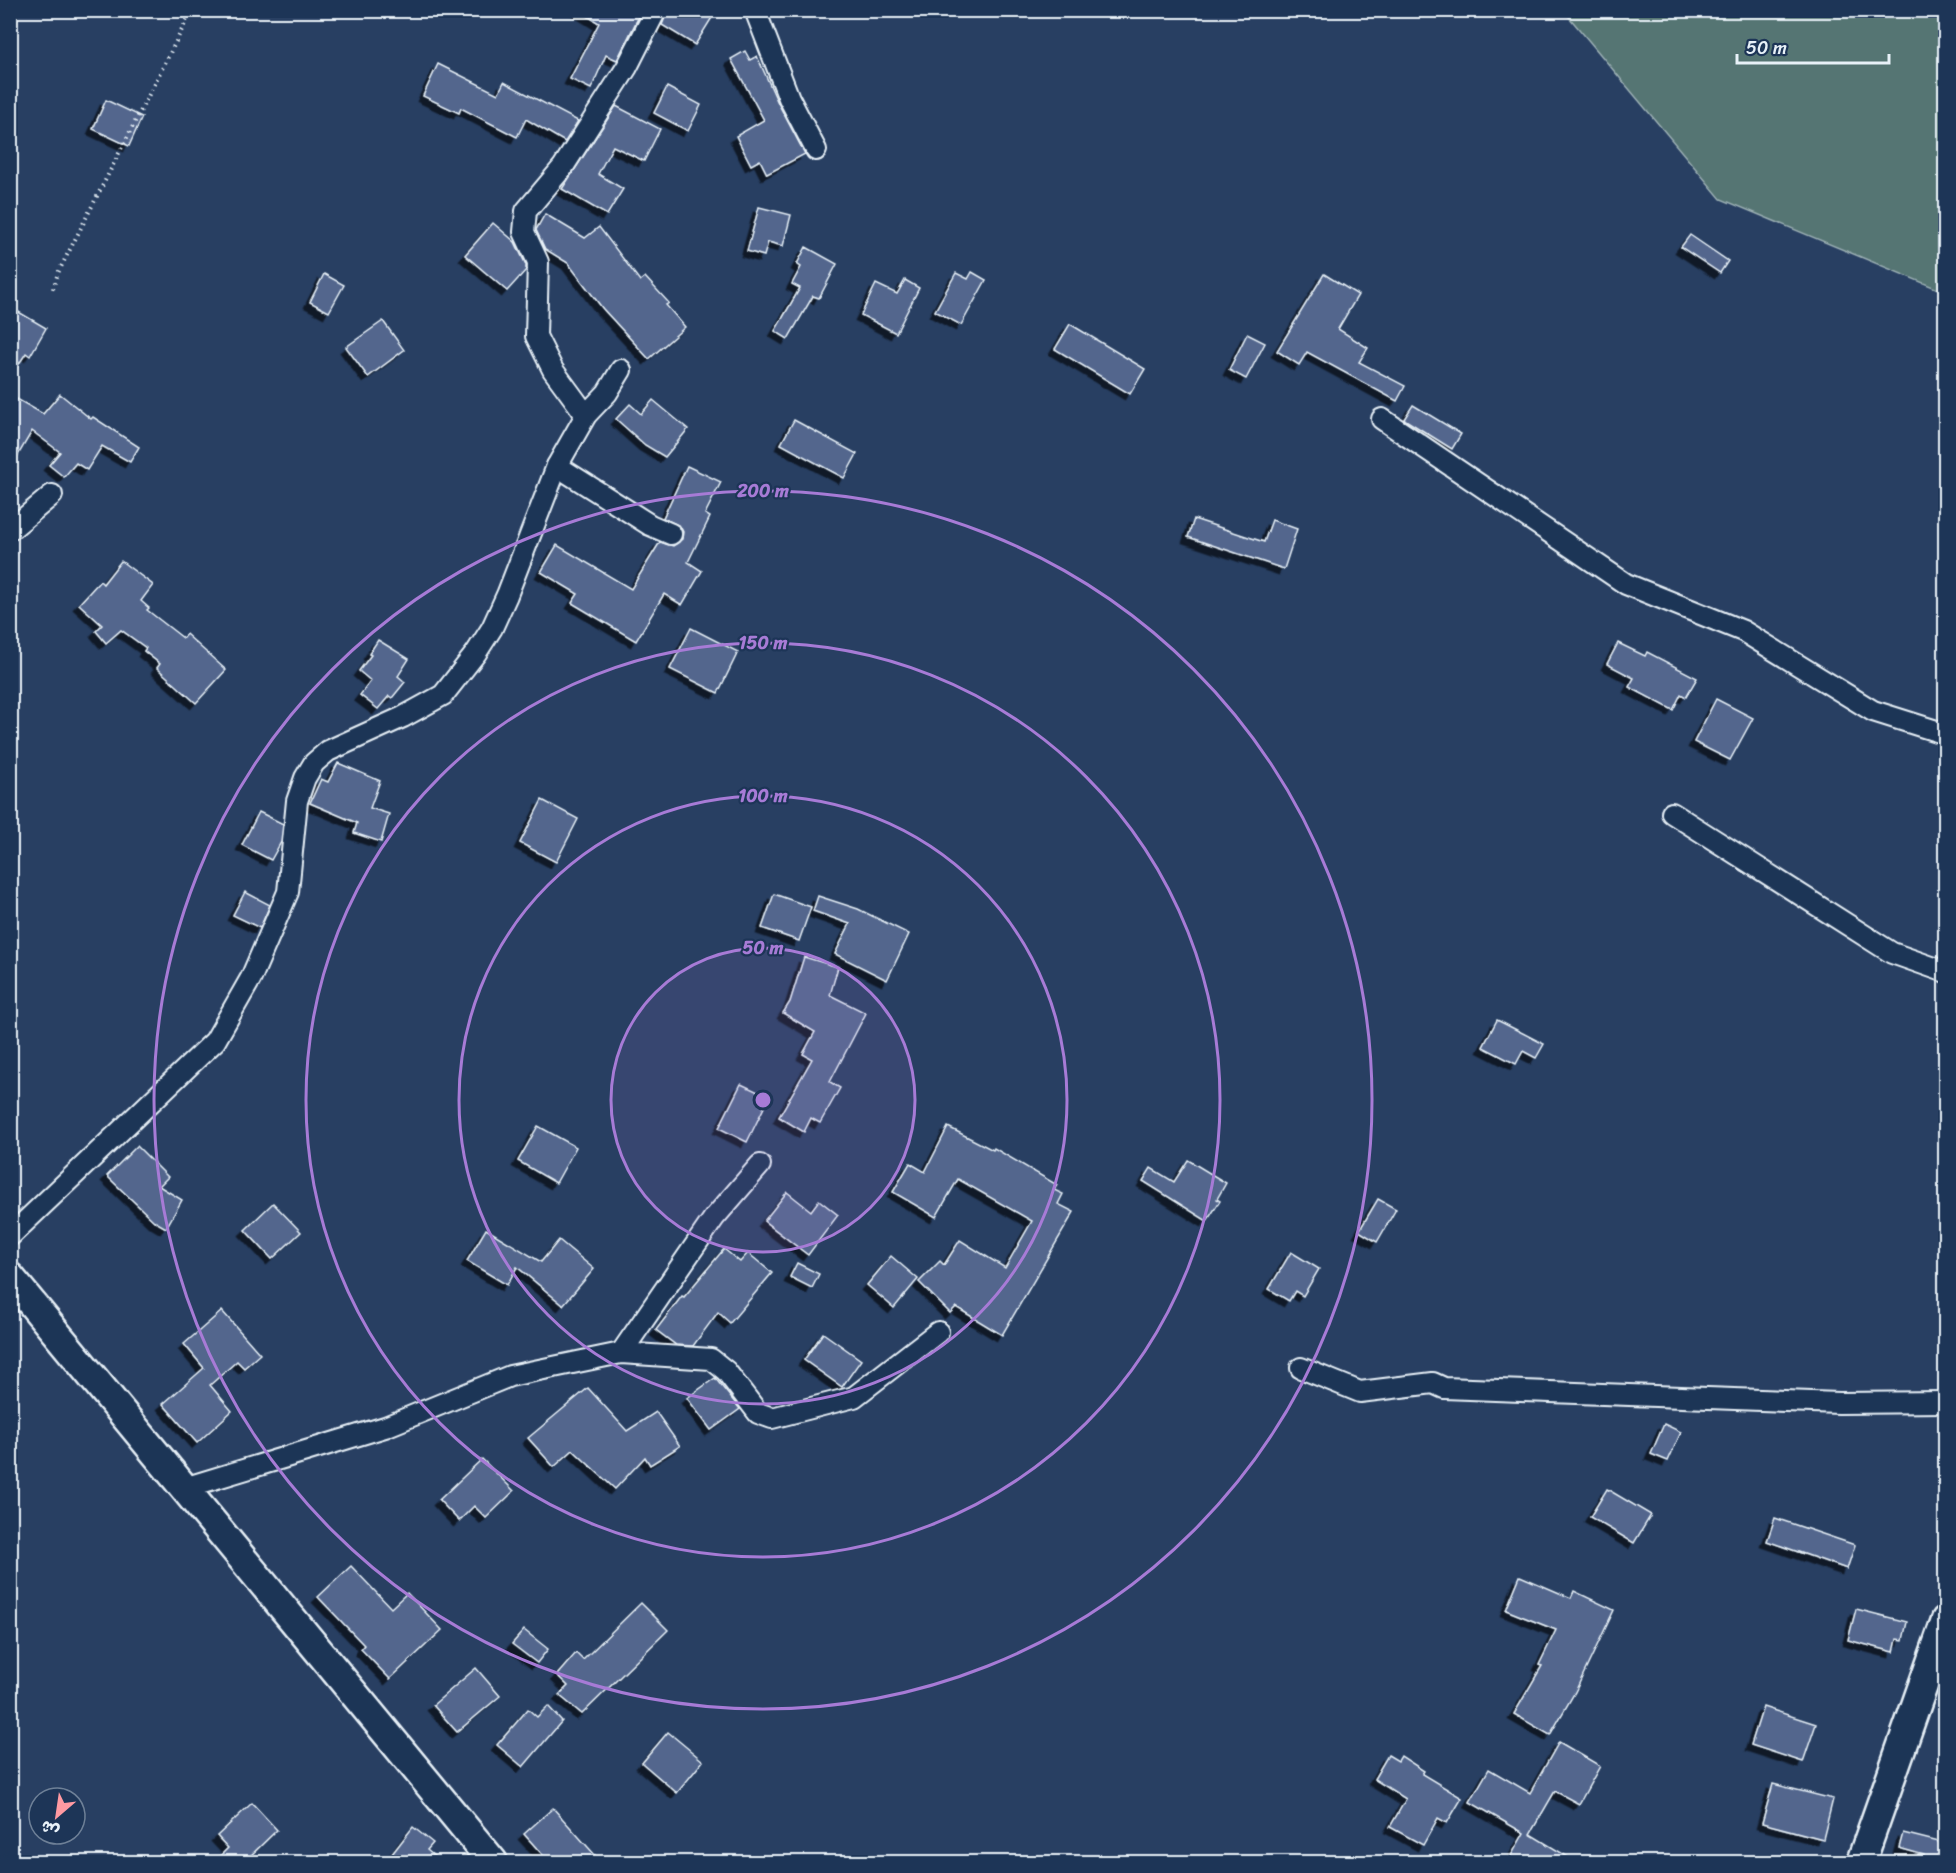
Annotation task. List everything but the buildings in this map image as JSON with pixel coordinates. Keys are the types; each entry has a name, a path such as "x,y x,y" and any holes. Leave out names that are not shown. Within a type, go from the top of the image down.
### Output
{"main road":[{"path":"10,1277 493,1863"},
{"path":"1861,1863 1946,1620"}],"street":[{"path":"586,415 553,370 536,336 538,262 524,232 526,211 563,167 627,67 656,10"},
{"path":"756,10 789,98 816,150"},
{"path":"10,1236 215,1041 251,978 288,892 296,810 305,778 314,763 328,751 403,717 443,695 477,653 492,628 557,466 586,415 607,393 621,370"},
{"path":"1382,419 1626,584 1743,631 1873,711 1946,734"},
{"path":"557,466 650,525 671,534"},
{"path":"10,530 52,495"},
{"path":"1672,813 1892,953 1946,972"},
{"path":"621,1353 714,1218 760,1165"},
{"path":"184,1488 222,1474 385,1427 510,1376 621,1353 711,1359 726,1371 758,1413 772,1418 854,1397 938,1332"},
{"path":"1301,1368 1360,1392 1433,1383 1444,1388 1839,1403 1946,1401"}],"path":[{"path":"53,289 58,273 192,10"}],"green space":[{"path":"1564,11 1945,11 1945,292 1721,199"}]}
